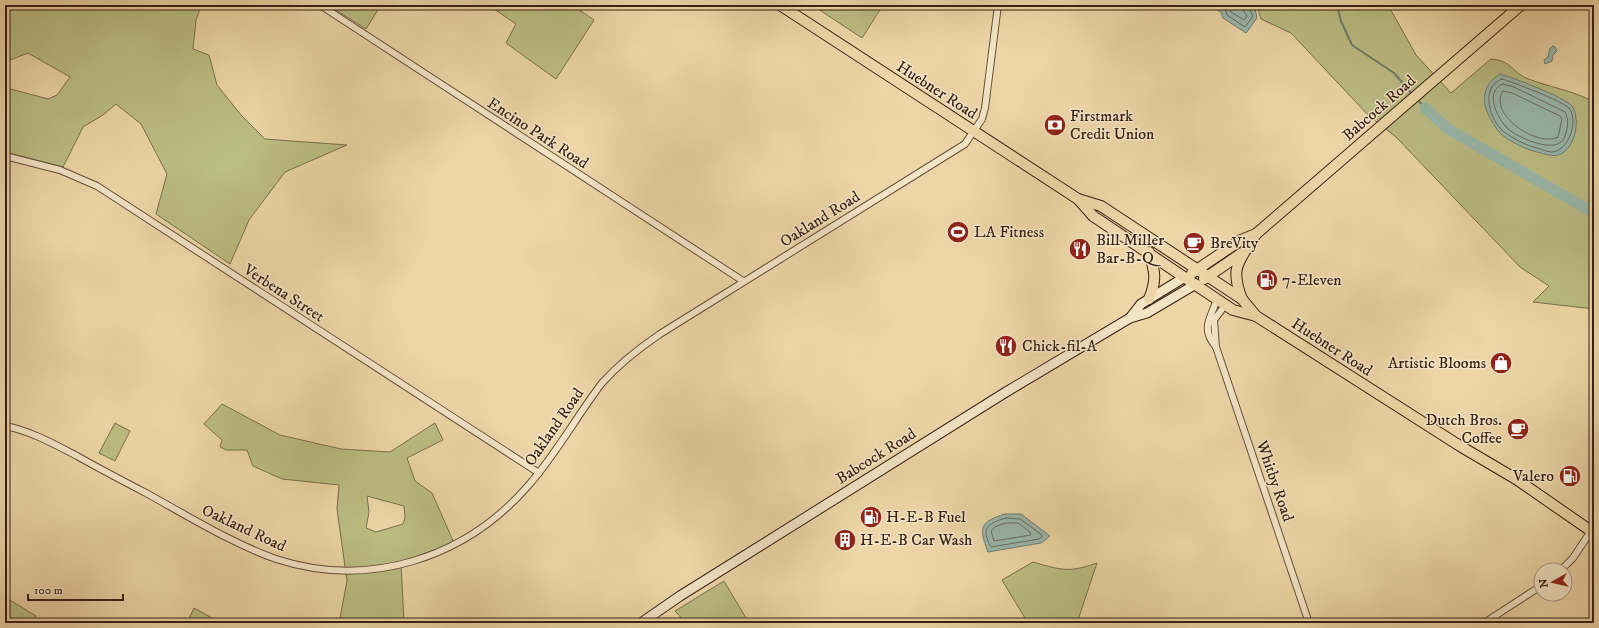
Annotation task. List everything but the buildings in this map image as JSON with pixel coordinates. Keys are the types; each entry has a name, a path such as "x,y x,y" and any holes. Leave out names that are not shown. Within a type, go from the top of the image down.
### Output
{"main road":[{"name":"Huebner Road","path":"780,5 1078,199 1101,206 1242,299 1256,316"},
{"name":"Babcock Road","path":"1130,318 1141,304 1197,270 1241,240 1256,234 1521,5"},
{"name":"Huebner Road","path":"1078,199 1092,216 1149,252 1233,310 1256,316 1460,446 1516,479 1592,532"},
{"name":"Babcock Road","path":"641,623 680,596 887,466 1130,318 1147,313 1196,284 1247,250 1256,234"},
{"path":"1242,299 1236,286 1235,271 1237,264 1247,250"},
{"path":"1149,252 1155,277 1155,286 1149,299"}],"street":[{"name":"Encino Park Road","path":"320,5 743,282"},
{"name":"Oakland Road","path":"5,426 46,440 257,551 299,565 329,570 377,570 398,566 442,551 461,542 493,520 520,496 539,473 587,402 614,370 660,334 962,146 974,132 982,119 985,108 998,5"},
{"name":"Verbena Street","path":"5,156 60,170 97,186 539,473"},
{"name":"Whitby Road","path":"1216,347 1211,340 1207,324 1221,301"},
{"name":"Whitby Road","path":"1221,301 1214,320 1216,347 1309,623"},
{"path":"1569,562 1592,532"},
{"path":"1484,623 1533,591"}],"green space":[{"path":"5,5 206,5 200,9 196,20 193,49 209,55 217,85 241,115 265,139 347,145 285,172 249,220 230,264 156,214 167,174 141,124 116,104 103,115 83,127 63,167 5,152 5,83 7,88 48,99 57,95 70,77 28,53 5,62"},
{"path":"328,5 381,5 366,29"},
{"path":"488,5 572,5 594,20 556,79 506,43 516,24"},
{"path":"812,5 883,5 862,38"},
{"path":"1254,5 1388,5 1416,55 1451,93 1491,59 1507,64 1526,78 1577,94 1594,102 1594,309 1533,302 1549,286 1520,267 1396,137 1368,115 1291,33 1261,19 1257,6"},
{"path":"222,404 280,435 341,449 390,452 435,423 443,440 407,458 415,481 432,493 454,543 401,562 404,623 339,623 347,581 337,509 339,485 282,479 253,466 247,450 226,450 220,447 222,440 204,424","holes":["367,496 404,506 405,518 403,524 376,532 366,528 369,512"]},
{"path":"115,423 130,431 115,461 99,453"},
{"path":"1033,562 1065,569 1079,568 1097,563 1077,623 1028,623 1002,580"},
{"path":"724,581 749,623 686,623 675,611"},
{"path":"5,597 36,616 32,623 5,623"},
{"path":"194,608 221,623 187,623"}],"water":[{"path":"1221,5 1246,5 1255,8 1257,18 1246,33 1223,18 1221,12 1217,10"},
{"path":"1553,46 1557,51 1553,55 1552,61 1545,64 1544,60 1548,57 1550,48"},
{"path":"1500,74 1550,93 1568,102 1572,106 1575,113 1576,130 1573,139 1564,152 1557,155 1549,155 1536,152 1524,148 1499,132 1486,109 1484,96 1489,84"},
{"path":"1005,514 1021,514 1050,536 1041,543 988,552 983,537 983,527 990,520"}],"waterway":[{"path":"1337,5 1341,21 1352,45 1394,73 1412,94"},
{"path":"1416,98 1425,108"},
{"path":"1425,108 1448,129 1594,213"}],"place":[{"name":"Firstmark Credit Union","path":"1055,125"},
{"name":"LA Fitness","path":"958,232"},
{"name":"BreVity","path":"1194,243"},
{"name":"Bill Miller Bar-B-Q","path":"1080,249"},
{"name":"7-Eleven","path":"1267,280"},
{"name":"Chick-fil-A","path":"1006,346"},
{"name":"Artistic Blooms","path":"1501,363"},
{"name":"Dutch Bros. Coffee","path":"1518,429"},
{"name":"Valero","path":"1570,476"},
{"name":"H-E-B Fuel","path":"871,517"},
{"name":"H-E-B Car Wash","path":"845,540"}]}
